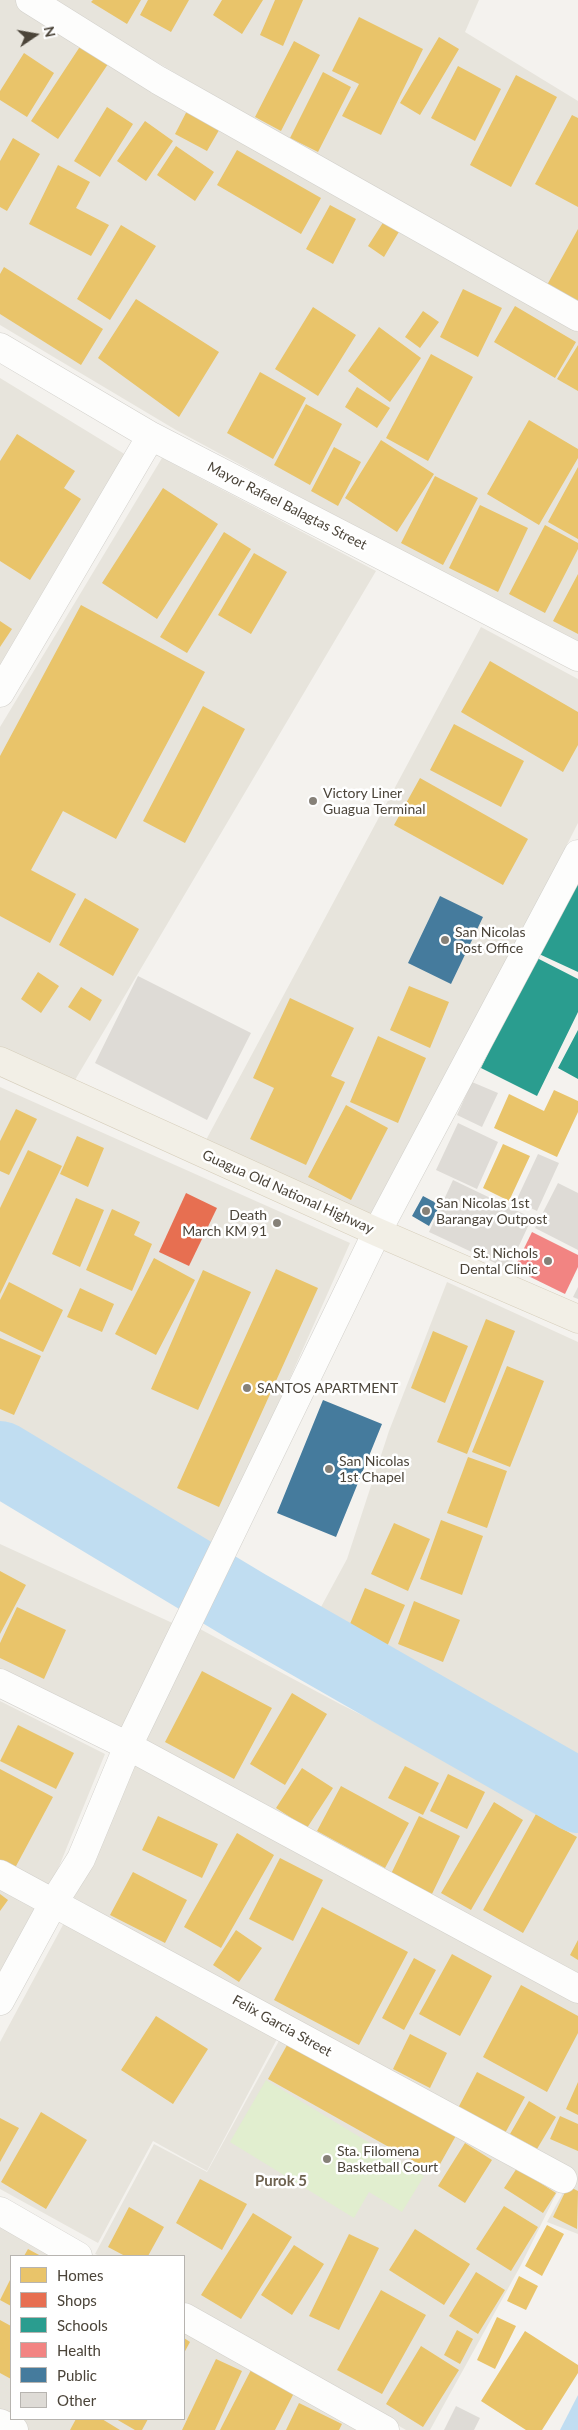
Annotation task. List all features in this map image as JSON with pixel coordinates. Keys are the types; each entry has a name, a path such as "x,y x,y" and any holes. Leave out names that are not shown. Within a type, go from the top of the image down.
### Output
{"main road":[{"name":"Guagua Old National Highway","path":"0,1061 377,1232 578,1319"}],"street":[{"path":"30,0 158,80 578,317"},
{"name":"Mayor Rafael Balagtas Street","path":"0,346 151,436 578,657"},
{"path":"0,693 151,436"},
{"path":"0,2001 54,1902 81,1860 128,1746 377,1232 578,854"},
{"path":"0,1683 128,1746 578,1989"},
{"name":"Felix Garcia Street","path":"0,1874 563,2179"},
{"path":"0,2212 76,2255"},
{"path":"185,2318 385,2430"},
{"path":"0,2423 14,2430"}],"shaded area":[{"path":"0,0 15,0 578,332 578,647 176,430 0,325"},
{"path":"51,0 479,0 465,32 578,101 578,315 446,232"},
{"path":"0,378 131,458 0,680"},
{"path":"162,458 376,571 75,1080 0,1050 0,727"},
{"path":"481,627 578,679 578,823 377,1219 206,1140"},
{"path":"0,1087 350,1243 214,1549 0,1429"},
{"path":"447,1282 578,1342 578,1781 308,1631 347,1559 389,1431"},
{"path":"0,1544 179,1626 124,1738 0,1676"},
{"path":"200,1629 340,1704 578,1824 578,1981 134,1743"},
{"path":"0,1701 105,1754 58,1869 0,1982"},
{"path":"134,1762 578,1998 578,2234 547,2222 572,2176 205,1973 68,1894"},
{"path":"64,1923 277,2039 207,2171 153,2141 98,2243 0,2189 0,2042"},
{"path":"286,2028 564,2178 521,2265 430,2430 406,2430 185,2305 185,2255 95,2254 154,2144 207,2172"},
{"path":"0,2223 56,2255 10,2255 10,2420 185,2420 185,2328 366,2430 0,2430"}],"green space":[{"name":"Sta. Filomena Basketball Court","path":"266,2080 424,2176 402,2212 369,2192 354,2218 230,2142"}],"water":[{"path":"578,2395 578,2430 560,2430"}],"building: Homes":[{"path":"93,0 141,0 127,24 91,2"},
{"path":"148,0 189,0 171,32 140,15"},
{"path":"222,0 263,0 242,34 213,15"},
{"path":"275,0 303,0 283,46 260,35"},
{"path":"359,17 423,49 381,135 342,116 359,84 332,71"},
{"path":"439,37 459,49 420,115 400,103"},
{"path":"294,41 320,55 281,131 255,117"},
{"path":"81,45 108,64 58,139 31,121"},
{"path":"24,53 54,73 27,117 0,100 0,91"},
{"path":"458,66 501,89 475,141 431,118"},
{"path":"323,72 351,87 318,152 290,138"},
{"path":"516,75 557,97 511,187 470,165"},
{"path":"107,107 133,124 100,177 74,161"},
{"path":"189,107 222,125 207,151 175,134"},
{"path":"572,115 578,118 578,207 535,184"},
{"path":"145,121 173,141 146,181 117,161"},
{"path":"13,138 40,154 7,211 0,207 0,161"},
{"path":"176,146 214,172 195,201 157,175"},
{"path":"237,150 321,198 301,234 217,185"},
{"path":"58,165 90,182 76,208 109,225 91,256 29,224"},
{"path":"330,205 356,219 333,264 306,249"},
{"path":"384,221 400,230 384,257 368,246"},
{"path":"121,225 156,246 110,320 77,299"},
{"path":"578,229 578,303 547,285"},
{"path":"4,267 103,329 81,365 0,314 0,274"},
{"path":"463,289 502,308 478,357 440,337"},
{"path":"136,299 219,352 179,417 98,358"},
{"path":"515,306 576,342 555,378 494,342"},
{"path":"313,307 356,335 318,396 275,369"},
{"path":"423,311 439,322 420,348 405,337"},
{"path":"379,327 421,358 390,402 348,371"},
{"path":"578,345 578,391 557,379"},
{"path":"431,354 473,377 428,461 386,438"},
{"path":"260,372 306,398 273,459 227,433"},
{"path":"357,387 390,408 377,428 345,407"},
{"path":"306,404 342,424 310,485 274,465"},
{"path":"529,420 578,449 578,458 539,525 487,494"},
{"path":"17,434 75,471 64,488 81,499 30,580 0,561 0,461"},
{"path":"381,440 434,474 397,532 345,498"},
{"path":"334,447 361,462 338,506 311,491"},
{"path":"578,467 578,539 548,522"},
{"path":"435,476 478,498 443,565 401,543"},
{"path":"163,488 218,524 157,619 102,583"},
{"path":"480,505 528,528 498,592 449,568"},
{"path":"545,525 578,543 578,549 545,613 509,594"},
{"path":"224,532 251,549 187,653 160,637"},
{"path":"254,553 287,572 251,634 218,615"},
{"path":"578,574 578,634 553,621"},
{"path":"81,605 205,672 116,839 63,811 31,870 76,894 50,943 0,916 0,756"},
{"path":"0,621 12,629 0,647"},
{"path":"490,661 578,712 578,745 563,772 461,712"},
{"path":"203,706 245,729 185,843 143,821"},
{"path":"454,724 524,761 501,807 430,770"},
{"path":"420,778 528,839 503,885 394,825"},
{"path":"85,898 139,929 113,976 59,945"},
{"path":"38,972 59,986 41,1013 21,999"},
{"path":"409,986 449,1002 430,1048 390,1030"},
{"path":"81,987 102,1000 90,1021 68,1007"},
{"path":"290,998 354,1028 331,1076 345,1082 306,1165 250,1139 274,1088 253,1078"},
{"path":"378,1036 426,1058 398,1123 350,1102"},
{"path":"554,1090 578,1101 578,1112 557,1157 494,1128 509,1094 544,1111"},
{"path":"346,1105 388,1128 351,1200 308,1177"},
{"path":"16,1109 37,1119 9,1175 0,1171 0,1141"},
{"path":"77,1136 104,1148 88,1187 60,1174"},
{"path":"503,1144 530,1156 509,1201 483,1188"},
{"path":"28,1150 62,1166 0,1294 0,1208"},
{"path":"76,1198 104,1210 80,1267 52,1254"},
{"path":"112,1209 140,1222 134,1235 152,1244 132,1291 86,1270"},
{"path":"154,1258 195,1280 156,1355 115,1334"},
{"name":"SANTOS APARTMENT","path":"276,1269 318,1288 219,1507 177,1488"},
{"path":"203,1270 251,1292 198,1410 151,1389"},
{"path":"9,1282 63,1310 43,1352 0,1331 0,1300"},
{"path":"80,1288 114,1304 102,1332 67,1317"},
{"path":"486,1319 515,1331 467,1454 437,1442"},
{"path":"433,1331 468,1346 445,1403 411,1388"},
{"path":"0,1338 41,1356 14,1415 0,1409"},
{"path":"507,1366 544,1381 510,1467 472,1452"},
{"path":"468,1457 507,1471 487,1528 447,1513"},
{"path":"441,1520 483,1536 462,1595 420,1579"},
{"path":"394,1523 430,1539 408,1591 371,1574"},
{"path":"0,1571 26,1585 0,1634"},
{"path":"365,1588 405,1605 386,1649 347,1631"},
{"path":"414,1601 460,1620 443,1662 398,1644"},
{"path":"17,1607 66,1630 44,1679 0,1658 0,1643"},
{"path":"202,1671 272,1708 234,1779 165,1742"},
{"path":"292,1693 327,1714 285,1785 250,1764"},
{"path":"18,1725 74,1753 56,1789 0,1761"},
{"path":"405,1766 439,1783 423,1815 388,1798"},
{"path":"302,1768 333,1788 307,1828 276,1808"},
{"path":"0,1769 53,1797 15,1868 0,1860"},
{"path":"448,1774 485,1792 467,1829 430,1811"},
{"path":"341,1786 409,1823 385,1868 317,1831"},
{"path":"494,1802 523,1820 471,1910 441,1893"},
{"path":"536,1814 577,1837 523,1933 483,1910"},
{"path":"158,1816 218,1844 202,1878 142,1850"},
{"path":"419,1816 460,1836 431,1896 390,1876"},
{"path":"237,1833 274,1855 221,1948 184,1927"},
{"path":"280,1858 323,1880 293,1941 249,1919"},
{"path":"133,1872 187,1900 165,1943 110,1915"},
{"path":"0,1894 8,1900 0,1911"},
{"path":"322,1907 408,1952 359,2045 274,2000"},
{"path":"236,1930 262,1948 239,1982 213,1965"},
{"path":"578,1940 578,1960 570,1955"},
{"path":"452,1954 492,1976 460,2036 419,2014"},
{"path":"414,1958 436,1970 404,2030 382,2018"},
{"path":"521,1985 578,2016 578,2033 547,2092 483,2057"},
{"path":"156,2016 208,2049 173,2104 121,2070"},
{"path":"410,2034 447,2053 430,2088 393,2069"},
{"path":"291,2038 458,2132 435,2173 268,2079"},
{"path":"477,2072 525,2097 504,2135 457,2110"},
{"path":"578,2082 578,2115 566,2109"},
{"path":"529,2101 556,2117 537,2149 510,2134"},
{"path":"41,2112 87,2140 46,2209 1,2182"},
{"path":"560,2116 578,2124 578,2151 550,2139"},
{"path":"0,2118 19,2128 0,2162"},
{"path":"465,2143 492,2160 465,2203 438,2186"},
{"path":"517,2168 556,2193 543,2213 504,2188"},
{"path":"200,2179 247,2204 222,2250 176,2223"},
{"path":"568,2186 578,2191 577,2229 553,2217"},
{"path":"504,2206 538,2227 511,2271 476,2249"},
{"path":"129,2207 164,2227 149,2255 123,2255 108,2247"},
{"path":"253,2213 292,2237 241,2319 201,2295"},
{"path":"547,2225 564,2234 542,2276 525,2266"},
{"path":"415,2229 470,2264 444,2305 389,2270"},
{"path":"349,2234 379,2248 339,2330 309,2316"},
{"path":"294,2245 324,2264 292,2315 261,2295"},
{"path":"28,2249 39,2255 25,2255"},
{"path":"476,2272 505,2290 478,2334 449,2316"},
{"path":"519,2276 538,2286 526,2310 507,2301"},
{"path":"10,2280 10,2305 0,2300"},
{"path":"381,2290 426,2315 382,2394 337,2370"},
{"path":"497,2317 516,2326 495,2369 477,2360"},
{"path":"0,2320 10,2325 10,2378 0,2373"},
{"path":"457,2330 473,2339 460,2364 444,2355"},
{"path":"525,2331 578,2365 578,2373 542,2430 526,2430 481,2401"},
{"path":"185,2339 190,2342 185,2351"},
{"path":"421,2346 459,2370 423,2427 386,2404"},
{"path":"216,2359 242,2371 215,2430 182,2430"},
{"path":"251,2370 294,2393 275,2430 220,2430"},
{"path":"299,2403 342,2424 339,2430 286,2430"},
{"path":"75,2420 104,2420 120,2430 70,2430"},
{"path":"118,2420 147,2420 142,2430 135,2430"}],"building: Shops":[{"path":"186,1193 217,1208 189,1266 159,1252"}],"building: Schools":[{"path":"578,875 578,972 539,954"},
{"path":"535,957 578,979 578,1012 537,1096 481,1068"},
{"path":"578,1030 578,1079 558,1068"}],"building: Health":[{"name":"St. Nichols Dental Clinic","path":"532,1232 578,1255 578,1267 565,1294 514,1269"}],"building: Public":[{"name":"San Nicolas Post Office","path":"440,896 483,917 451,984 408,963"},
{"name":"San Nicolas 1st Barangay Outpost","path":"423,1196 440,1205 429,1226 412,1216"},
{"name":"San Nicolas 1st Chapel","path":"323,1400 382,1424 336,1537 277,1513"}],"building: Other":[{"path":"138,976 251,1033 207,1120 95,1063"},
{"path":"472,1082 498,1093 482,1127 457,1115"},
{"path":"458,1123 498,1142 477,1189 436,1170"},
{"path":"538,1154 559,1163 537,1211 516,1201"},
{"path":"453,1180 532,1218 508,1269 429,1232"},
{"path":"558,1183 578,1193 578,1250 535,1228"},
{"path":"578,1287 578,1299 573,1297"},
{"path":"456,2406 480,2418 474,2430 444,2430"}],"waterway":[{"path":"0,1458 246,1606 578,1796"}],"place":[{"name":"Victory Liner Guagua Terminal","path":"313,801"},
{"name":"San Nicolas Post Office","path":"445,940"},
{"name":"San Nicolas 1st Barangay Outpost","path":"426,1211"},
{"name":"Death March KM 91","path":"277,1223"},
{"name":"St. Nichols Dental Clinic","path":"548,1261"},
{"name":"SANTOS APARTMENT","path":"247,1388"},
{"name":"San Nicolas 1st Chapel","path":"329,1469"},
{"name":"Sta. Filomena Basketball Court","path":"327,2159"}],"district":[{"name":"Purok 5","path":"281,2181"}]}
